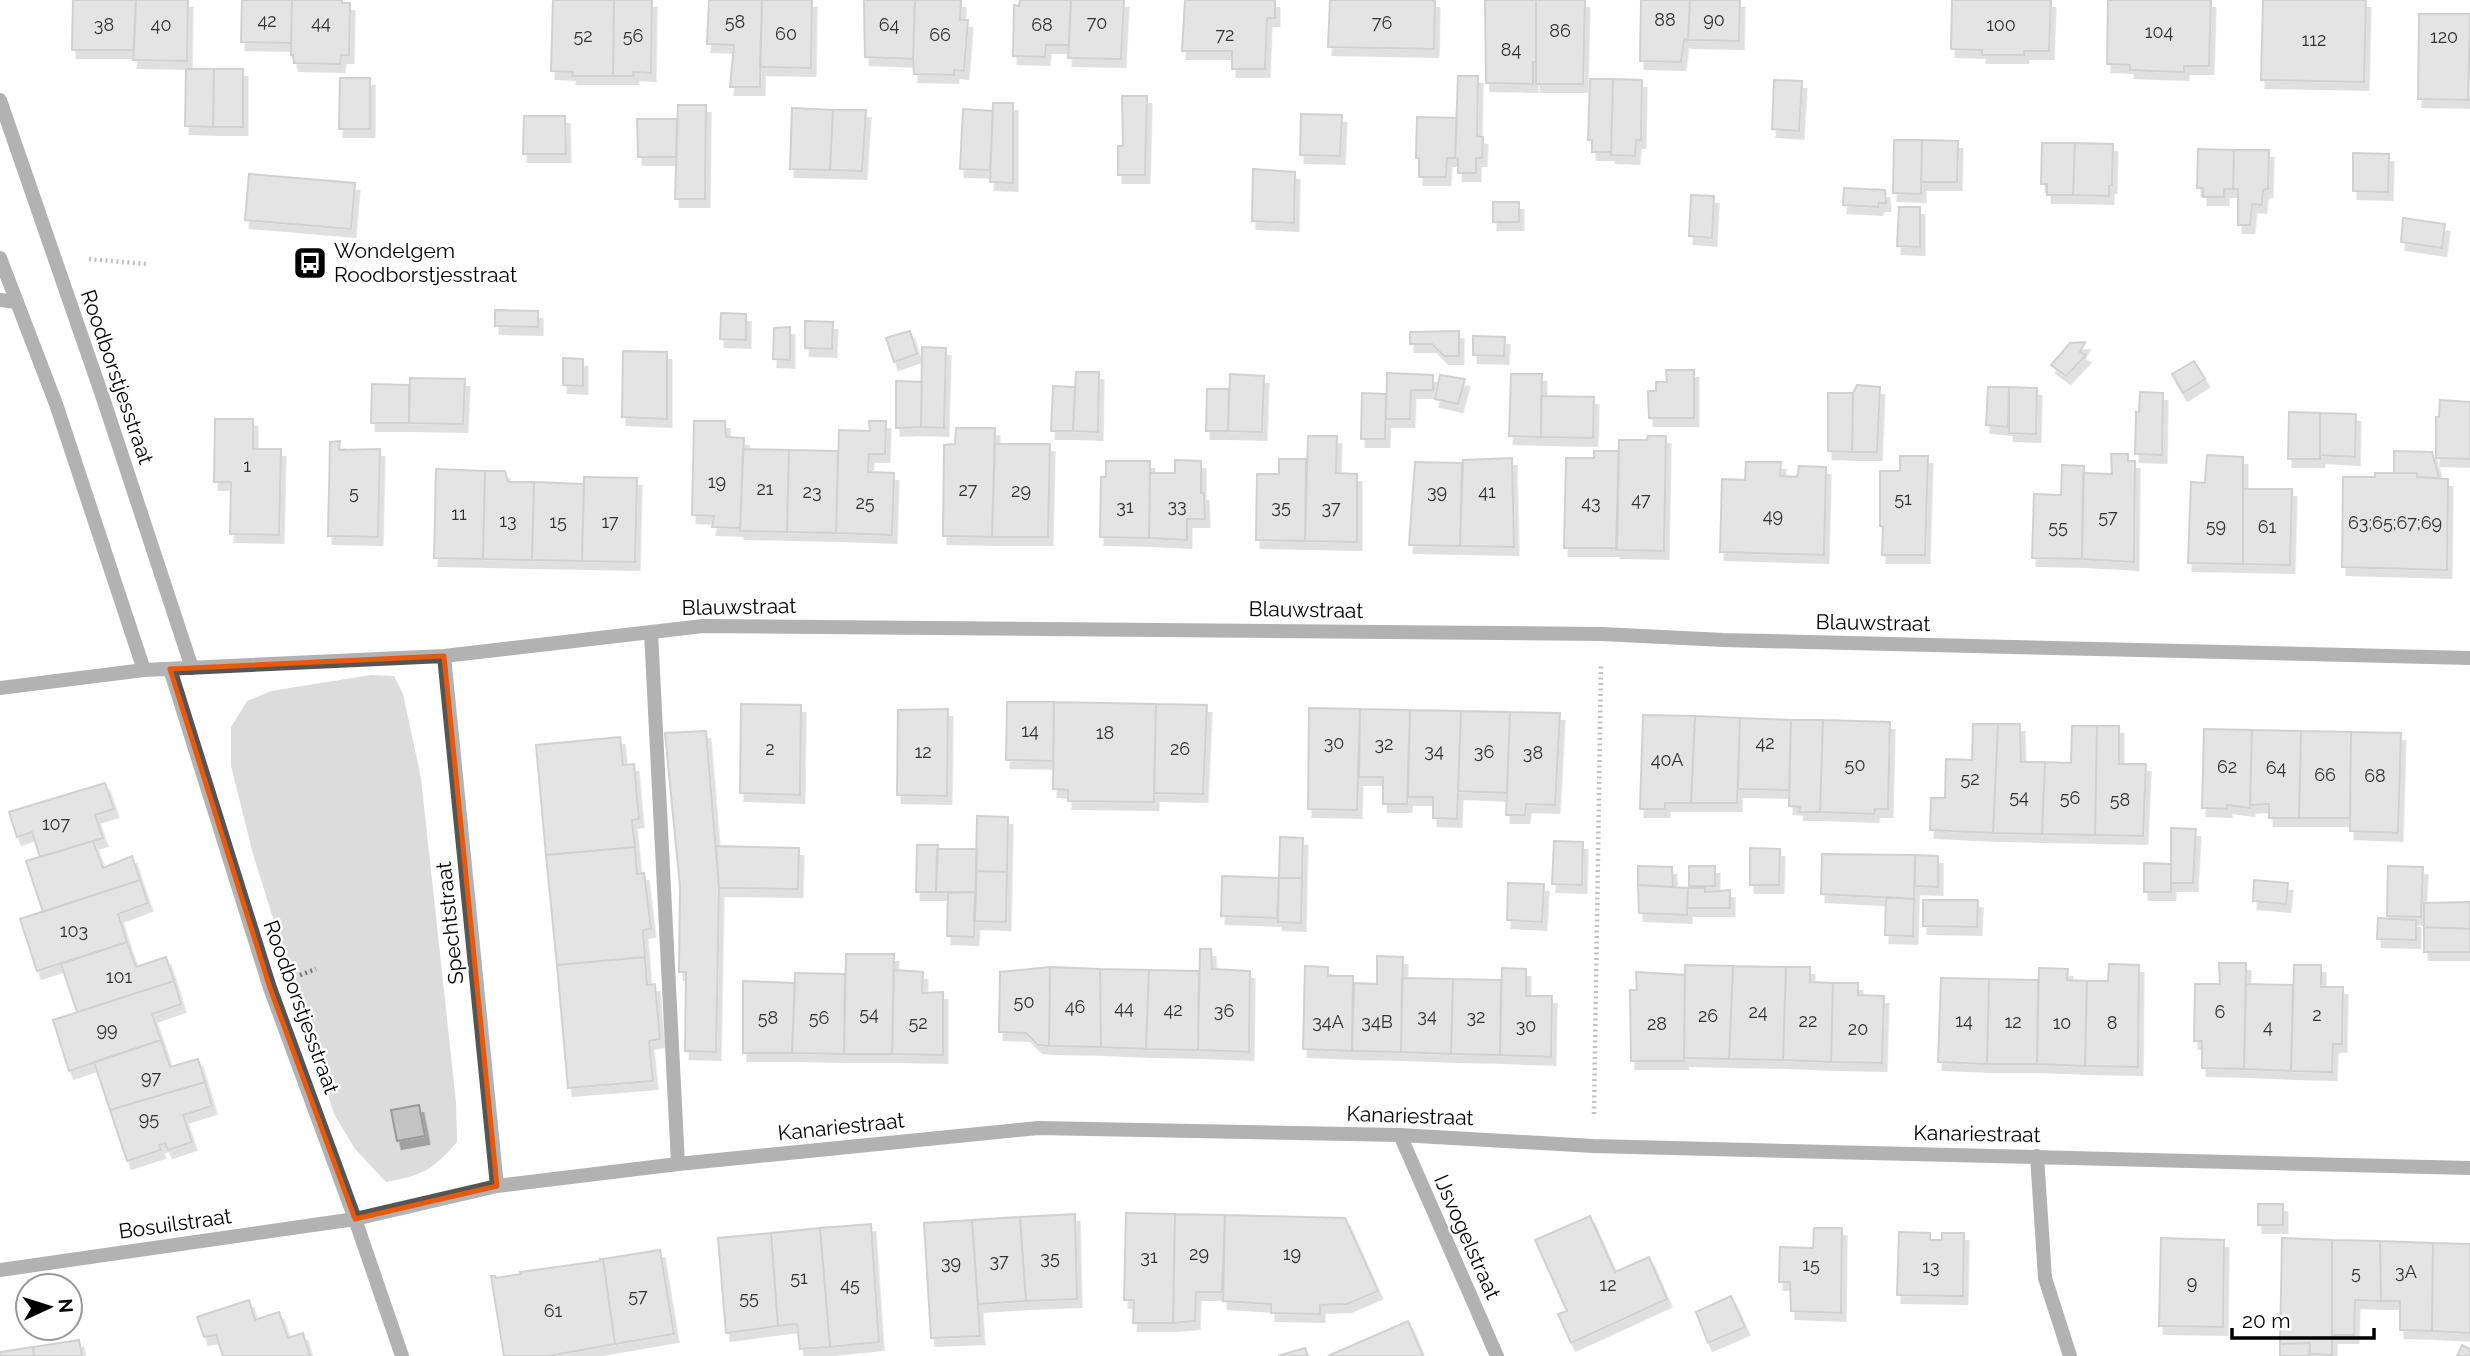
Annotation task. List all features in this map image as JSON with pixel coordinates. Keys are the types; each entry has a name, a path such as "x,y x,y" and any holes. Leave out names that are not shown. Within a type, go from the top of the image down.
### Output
{"street":[{"name":"Roodborstjesstraat","path":"0,100 104,401 192,668"},
{"path":"0,258 56,404 144,670"},
{"path":"0,300 17,302"},
{"name":"Blauwstraat","path":"0,688 144,670 444,656 704,626 1602,634 1723,640 2470,658"},
{"path":"651,632 678,1164"},
{"name":"Spechtstraat","path":"444,656 497,1186"},
{"name":"Roodborstjesstraat","path":"170,669 270,988 402,1356"},
{"name":"Kanariestraat","path":"355,1219 497,1186 678,1164 1038,1128 1400,1135 1593,1146 2470,1168"},
{"name":"IJsvogelstraat","path":"1400,1135 1497,1356"},
{"path":"2037,1156 2045,1278 2070,1356"},
{"name":"Bosuilstraat","path":"0,1270 355,1219"}],"path":[{"path":"53,255 146,264"},
{"path":"1593,1146 1602,634"}],"highlighted area":[{"path":"444,656 497,1186 355,1219 270,988 170,669"}],"shaded area":[{"path":"371,675 394,676 403,694 421,778 456,1102 457,1142 426,1170 386,1182 355,1149 334,1114 253,854 231,766 231,727 247,701 271,691"}],"building":[{"path":"73,0 136,0 134,50 72,50"},
{"path":"136,0 188,0 187,61 133,60"},
{"path":"242,0 292,0 291,43 241,42"},
{"path":"292,0 342,0 342,3 350,3 349,55 341,55 340,64 294,63 291,55"},
{"path":"553,0 614,0 613,76 572,76 573,72 551,71"},
{"path":"614,0 652,0 651,73 633,72 634,76 613,76"},
{"path":"709,0 762,0 760,87 730,87 734,45 707,44"},
{"path":"762,0 812,0 811,68 760,67"},
{"path":"864,0 915,0 913,59 865,57"},
{"path":"915,0 961,0 960,20 968,20 964,71 954,70 954,75 914,74"},
{"path":"1020,0 1071,0 1069,45 1046,45 1045,57 1013,56 1014,5 1019,6"},
{"path":"1071,0 1124,0 1121,59 1068,58"},
{"path":"1185,0 1275,0 1275,18 1267,18 1265,69 1232,69 1232,51 1182,51"},
{"path":"1330,0 1435,0 1434,49 1328,47"},
{"path":"1485,0 1536,0 1536,62 1533,62 1533,84 1486,83"},
{"path":"1536,0 1585,0 1583,84 1536,84"},
{"path":"1641,0 1690,0 1688,40 1684,39 1681,62 1640,61"},
{"path":"1690,0 1740,0 1739,41 1688,40"},
{"path":"1952,0 2051,0 2049,51 2024,51 2024,55 1982,55 1982,50 1951,49"},
{"path":"2108,0 2211,0 2209,66 2184,66 2184,72 2130,70 2130,65 2107,64"},
{"path":"2263,0 2366,0 2364,82 2261,80"},
{"path":"2419,14 2470,14 2468,100 2418,99"},
{"path":"186,69 214,69 213,127 185,126"},
{"path":"214,69 243,69 243,127 213,127"},
{"path":"1458,76 1478,76 1477,136 1483,137 1482,158 1476,158 1476,173 1458,173 1458,159 1455,158"},
{"path":"340,78 370,78 370,129 339,129"},
{"path":"1590,79 1613,79 1611,152 1592,152 1592,140 1588,140"},
{"path":"1613,79 1642,80 1641,140 1636,140 1635,156 1611,155"},
{"path":"1774,80 1802,81 1799,131 1772,129"},
{"path":"1122,96 1147,96 1145,175 1118,175 1118,146 1123,146"},
{"path":"993,103 1013,103 1013,183 990,182"},
{"path":"678,105 706,105 705,199 675,199"},
{"path":"792,108 833,110 830,170 790,169"},
{"path":"963,109 993,111 990,170 960,169"},
{"path":"833,110 866,110 862,171 830,170"},
{"path":"1301,114 1342,115 1340,156 1300,155"},
{"path":"524,116 565,116 566,154 523,154"},
{"path":"1417,117 1457,118 1455,158 1447,158 1446,177 1419,177 1419,158 1416,158"},
{"path":"637,119 677,119 676,157 638,157"},
{"path":"1894,140 1922,140 1921,194 1893,193"},
{"path":"1922,140 1958,141 1957,182 1921,182"},
{"path":"2042,143 2075,143 2073,195 2047,195 2047,184 2041,184"},
{"path":"2075,143 2113,144 2112,185 2109,186 2109,196 2073,195"},
{"path":"2198,149 2234,150 2233,189 2224,189 2224,197 2203,197 2203,188 2197,188"},
{"path":"2234,150 2269,150 2268,189 2263,190 2262,205 2252,204 2250,225 2238,225 2238,189 2233,189"},
{"path":"2353,153 2389,154 2388,192 2353,191"},
{"path":"1253,169 1295,172 1294,223 1252,221"},
{"path":"249,174 355,183 351,229 245,220"},
{"path":"1844,188 1885,190 1886,203 1879,203 1878,207 1843,205"},
{"path":"1691,195 1714,196 1712,238 1689,236"},
{"path":"1493,202 1519,202 1519,222 1493,222"},
{"path":"1899,207 1920,207 1920,247 1897,246"},
{"path":"2403,218 2445,224 2442,248 2401,242"},
{"path":"495,310 538,311 538,327 495,326"},
{"path":"721,313 746,314 746,340 720,339"},
{"path":"805,321 833,322 832,349 805,348"},
{"path":"790,327 790,360 773,359 774,328"},
{"path":"910,331 917,354 894,362 886,338"},
{"path":"1459,331 1459,356 1444,356 1432,344 1410,344 1410,332"},
{"path":"1473,336 1505,337 1504,356 1473,355"},
{"path":"2085,342 2080,352 2086,355 2066,376 2051,365 2070,343"},
{"path":"922,347 946,348 944,428 921,427"},
{"path":"623,351 667,352 667,419 622,417"},
{"path":"563,358 583,359 583,386 563,385"},
{"path":"2194,361 2205,379 2183,393 2172,374"},
{"path":"1666,370 1694,370 1694,418 1649,418 1648,391 1656,391 1656,382 1667,382"},
{"path":"1076,372 1099,372 1098,432 1073,431"},
{"path":"1387,373 1433,375 1433,390 1411,390 1410,419 1386,419"},
{"path":"1230,374 1264,376 1262,432 1228,431"},
{"path":"1511,374 1542,374 1541,437 1509,436"},
{"path":"1440,375 1465,379 1458,404 1435,399"},
{"path":"410,378 465,379 463,424 409,423"},
{"path":"896,381 922,382 921,427 896,428"},
{"path":"372,384 409,385 409,423 371,423"},
{"path":"1857,385 1880,387 1877,452 1852,452 1853,393"},
{"path":"1053,386 1075,387 1073,431 1051,431"},
{"path":"1988,387 2009,387 2008,427 1986,425"},
{"path":"2009,387 2037,388 2036,434 2009,433"},
{"path":"1207,389 1229,389 1228,431 1206,431"},
{"path":"2140,392 2163,393 2162,455 2135,454 2136,412 2139,412"},
{"path":"1362,393 1386,394 1385,439 1361,439"},
{"path":"1828,393 1853,393 1852,452 1828,451"},
{"path":"1541,396 1594,397 1593,438 1541,437"},
{"path":"2440,400 2470,402 2470,459 2436,458 2436,417 2439,417"},
{"path":"2289,412 2320,413 2320,459 2288,459"},
{"path":"2320,413 2356,414 2355,457 2320,455"},
{"path":"215,419 253,419 253,449 281,449 279,535 230,534 231,482 214,482"},
{"path":"694,421 725,421 726,437 744,438 740,528 712,527 714,516 692,515"},
{"path":"869,421 886,421 885,454 869,454 868,472 894,473 892,535 836,533 839,430 870,431"},
{"path":"956,428 995,428 992,537 943,536 944,445 955,444"},
{"path":"1308,436 1337,436 1336,473 1357,474 1357,542 1305,541"},
{"path":"1648,436 1666,436 1664,551 1616,550 1619,440 1647,440"},
{"path":"340,441 339,450 380,449 378,537 328,536 330,442"},
{"path":"995,444 1050,444 1048,537 992,537"},
{"path":"743,449 789,450 787,532 740,531"},
{"path":"789,450 838,451 836,533 787,532"},
{"path":"1594,451 1619,451 1617,548 1564,548 1566,458 1594,458"},
{"path":"2394,451 2432,452 2439,478 2417,477 2417,473 2394,473"},
{"path":"2111,454 2128,454 2128,461 2135,461 2134,562 2082,559 2083,473 2112,474"},
{"path":"2207,455 2243,457 2243,564 2188,563 2191,482 2205,483"},
{"path":"1900,456 1928,456 1925,555 1882,555 1880,471 1900,471"},
{"path":"1512,458 1514,547 1460,546 1463,460"},
{"path":"1279,459 1306,459 1305,541 1256,540 1257,474 1279,474"},
{"path":"1175,460 1201,461 1201,493 1204,493 1205,519 1187,519 1187,540 1149,538 1150,473 1175,473"},
{"path":"1106,461 1150,461 1149,538 1100,537 1101,477 1106,477"},
{"path":"1415,462 1462,463 1460,546 1409,545"},
{"path":"1746,462 1781,462 1780,476 1797,477 1799,466 1826,467 1824,555 1720,552 1722,479 1745,480"},
{"path":"2062,465 2084,466 2082,559 2032,558 2034,494 2061,495"},
{"path":"436,469 485,471 483,559 434,558"},
{"path":"485,471 505,471 508,482 534,482 532,560 483,559"},
{"path":"2375,473 2417,473 2417,477 2448,479 2447,570 2342,567 2343,477 2375,477"},
{"path":"584,477 637,478 635,562 582,561"},
{"path":"534,482 584,484 582,561 532,560"},
{"path":"2243,489 2292,489 2290,565 2243,564"},
{"path":"1007,702 1054,702 1053,761 1006,760"},
{"path":"1054,702 1156,704 1154,802 1068,801 1068,790 1053,789"},
{"path":"741,704 801,705 800,795 740,793"},
{"path":"1156,704 1207,705 1203,794 1154,793"},
{"path":"1309,708 1360,709 1357,810 1308,809"},
{"path":"948,709 947,796 897,795 898,710"},
{"path":"1360,709 1410,710 1407,804 1383,804 1383,777 1359,777"},
{"path":"1410,710 1461,711 1457,819 1433,818 1433,797 1408,797"},
{"path":"1461,711 1510,712 1507,793 1458,791"},
{"path":"1510,712 1560,713 1555,805 1526,804 1525,815 1506,815"},
{"path":"1643,715 1695,716 1691,803 1665,803 1665,809 1640,809"},
{"path":"1695,716 1740,718 1737,803 1691,803"},
{"path":"1740,718 1791,720 1789,790 1738,789"},
{"path":"1791,720 1823,720 1820,812 1799,812 1800,807 1789,806"},
{"path":"1823,720 1890,722 1888,809 1875,809 1874,814 1820,812"},
{"path":"1973,724 1998,724 1993,833 1930,830 1931,798 1945,798 1946,759 1972,760"},
{"path":"1998,724 2020,724 2021,762 2045,762 2042,834 1993,833"},
{"path":"2072,726 2097,726 2095,835 2042,834 2045,762 2071,763"},
{"path":"2097,726 2119,726 2119,764 2146,764 2143,836 2095,835"},
{"path":"2204,729 2252,730 2250,808 2227,805 2227,809 2202,808"},
{"path":"2252,730 2301,731 2299,818 2269,818 2269,804 2250,805"},
{"path":"706,731 719,888 716,1052 685,1051 686,972 679,972 680,887 665,733"},
{"path":"2301,731 2351,732 2350,818 2299,818"},
{"path":"2351,732 2401,733 2398,833 2350,831"},
{"path":"620,737 623,765 634,764 639,819 632,820 635,847 546,855 536,745"},
{"path":"105,783 114,809 95,815 103,838 40,857 32,832 17,837 9,812"},
{"path":"977,816 1008,817 1007,872 976,871"},
{"path":"2171,828 2196,829 2193,883 2171,883"},
{"path":"1280,837 1303,838 1302,878 1279,878"},
{"path":"93,841 103,868 132,856 140,880 43,912 26,861"},
{"path":"1554,841 1583,842 1582,885 1552,884"},
{"path":"917,845 938,845 936,892 916,892"},
{"path":"716,846 799,848 798,889 719,888"},
{"path":"635,847 637,874 644,873 651,929 643,930 645,957 557,965 546,855"},
{"path":"1750,848 1780,849 1779,885 1750,885"},
{"path":"937,849 977,849 976,892 936,892"},
{"path":"1822,854 1915,855 1914,899 1821,894"},
{"path":"1915,855 1938,856 1938,887 1915,886"},
{"path":"2144,863 2171,864 2171,892 2144,892"},
{"path":"1638,866 1672,867 1673,887 1638,885"},
{"path":"1689,866 1715,866 1715,886 1689,886"},
{"path":"2388,866 2423,867 2421,917 2387,916"},
{"path":"976,871 1007,872 1006,922 974,921"},
{"path":"1222,876 1279,878 1277,918 1221,916"},
{"path":"1279,878 1302,878 1301,923 1278,922"},
{"path":"140,880 148,903 118,914 127,942 37,971 20,919"},
{"path":"2254,880 2288,883 2286,904 2253,901"},
{"path":"1508,883 1544,884 1542,922 1507,920"},
{"path":"1638,885 1688,888 1687,915 1639,913"},
{"path":"1688,888 1705,888 1705,892 1730,890 1730,908 1687,908"},
{"path":"976,892 974,937 947,936 948,893"},
{"path":"1886,897 1914,899 1913,936 1885,935"},
{"path":"1923,900 1978,900 1977,927 1923,926"},
{"path":"2470,902 2470,929 2424,927 2424,903"},
{"path":"2378,918 2416,920 2416,940 2377,939"},
{"path":"2424,927 2470,929 2470,952 2424,952"},
{"path":"127,942 136,967 166,957 174,981 77,1012 61,964"},
{"path":"1200,949 1211,949 1212,969 1250,971 1249,1052 1198,1050"},
{"path":"846,954 894,954 892,1054 844,1054"},
{"path":"1377,956 1403,957 1401,1052 1352,1051 1354,983 1377,984"},
{"path":"645,957 647,985 655,984 660,1039 649,1041 653,1081 568,1088 557,965"},
{"path":"2219,963 2246,963 2244,1069 2202,1068 2202,1041 2194,1041 2195,984 2220,984"},
{"path":"2109,964 2139,965 2138,1067 2085,1066 2087,981 2108,981"},
{"path":"1685,965 1733,966 1729,1059 1684,1058"},
{"path":"2294,965 2321,965 2321,987 2343,987 2342,1044 2333,1044 2332,1072 2291,1071"},
{"path":"1305,966 1328,967 1328,976 1353,976 1352,1051 1303,1049"},
{"path":"1733,966 1786,967 1783,1060 1729,1059"},
{"path":"1050,967 1049,1046 1038,1045 1026,1033 999,1032 1000,972"},
{"path":"1050,967 1100,969 1101,1047 1049,1046"},
{"path":"1786,967 1810,967 1810,982 1833,983 1831,1062 1783,1060"},
{"path":"1502,968 1526,969 1526,996 1552,996 1551,1057 1500,1055"},
{"path":"2039,968 2068,969 2067,980 2087,981 2085,1066 2037,1064"},
{"path":"1100,969 1149,970 1146,1049 1101,1047"},
{"path":"894,970 923,972 922,993 943,992 943,1055 892,1054"},
{"path":"1149,970 1199,971 1198,1050 1146,1049"},
{"path":"1636,972 1685,975 1684,1061 1631,1061 1630,990 1637,990"},
{"path":"795,973 845,974 844,1054 792,1053"},
{"path":"1402,978 1453,979 1451,1054 1401,1052"},
{"path":"1941,978 1989,979 1987,1064 1938,1062"},
{"path":"1453,979 1501,980 1500,1055 1451,1054"},
{"path":"1989,979 2038,980 2037,1064 1987,1064"},
{"path":"174,981 181,1004 152,1014 161,1040 69,1071 53,1020"},
{"path":"743,981 795,983 792,1053 743,1053"},
{"path":"1833,983 1858,983 1858,995 1884,996 1882,1063 1831,1062"},
{"path":"2246,984 2293,985 2291,1071 2244,1069"},
{"path":"161,1040 170,1067 198,1059 205,1082 110,1110 94,1062"},
{"path":"205,1082 212,1106 183,1115 192,1142 168,1150 165,1143 159,1145 161,1150 127,1161 110,1110"},
{"path":"419,1105 425,1136 397,1141 391,1110"},
{"path":"2258,1204 2283,1204 2283,1225 2258,1225"},
{"path":"1126,1213 1175,1214 1173,1323 1133,1323 1134,1300 1124,1300"},
{"path":"1075,1214 1077,1299 1026,1301 1020,1217"},
{"path":"1175,1214 1225,1215 1222,1292 1196,1292 1195,1321 1173,1323"},
{"path":"1225,1215 1345,1218 1378,1291 1347,1304 1320,1305 1320,1314 1271,1313 1271,1304 1223,1301"},
{"path":"1590,1216 1615,1272 1649,1257 1667,1299 1571,1343 1558,1314 1567,1311 1535,1240"},
{"path":"1020,1217 1026,1301 978,1304 972,1220"},
{"path":"972,1220 980,1336 931,1338 924,1223"},
{"path":"871,1224 879,1342 830,1347 820,1228"},
{"path":"820,1228 830,1347 800,1349 797,1324 778,1326 771,1233"},
{"path":"1814,1228 1842,1228 1841,1313 1791,1311 1790,1282 1779,1282 1780,1247 1813,1248"},
{"path":"1899,1232 1930,1233 1930,1240 1942,1240 1942,1233 1964,1233 1963,1296 1897,1295"},
{"path":"771,1233 778,1326 726,1333 718,1238"},
{"path":"2161,1238 2224,1240 2223,1327 2159,1326"},
{"path":"2282,1238 2332,1240 2332,1355 2310,1354 2310,1343 2280,1344"},
{"path":"2332,1240 2380,1241 2381,1301 2355,1300 2354,1335 2332,1335"},
{"path":"2380,1241 2433,1243 2432,1331 2400,1330 2400,1301 2381,1301"},
{"path":"2433,1243 2470,1244 2470,1333 2432,1331"},
{"path":"660,1250 674,1334 615,1344 603,1259"},
{"path":"603,1259 615,1344 548,1356 504,1356 491,1276 496,1278"},
{"path":"1731,1296 1745,1327 1708,1343 1696,1312"},
{"path":"249,1300 255,1320 279,1312 288,1338 303,1333 310,1356 223,1356 216,1335 204,1337 197,1317"},
{"path":"1408,1321 1423,1356 1328,1356"},
{"path":"79,1342 82,1356 34,1356 33,1347"},
{"path":"2310,1343 2309,1356 2280,1356 2280,1344"},
{"path":"2462,1345 2470,1349 2470,1356 2457,1356"},
{"path":"33,1347 34,1356 0,1356 0,1352"},
{"path":"1305,1348 1308,1356 1278,1356"}],"place":[{"name":"Wondelgem Roodborstjesstraat","path":"310,263"}]}
